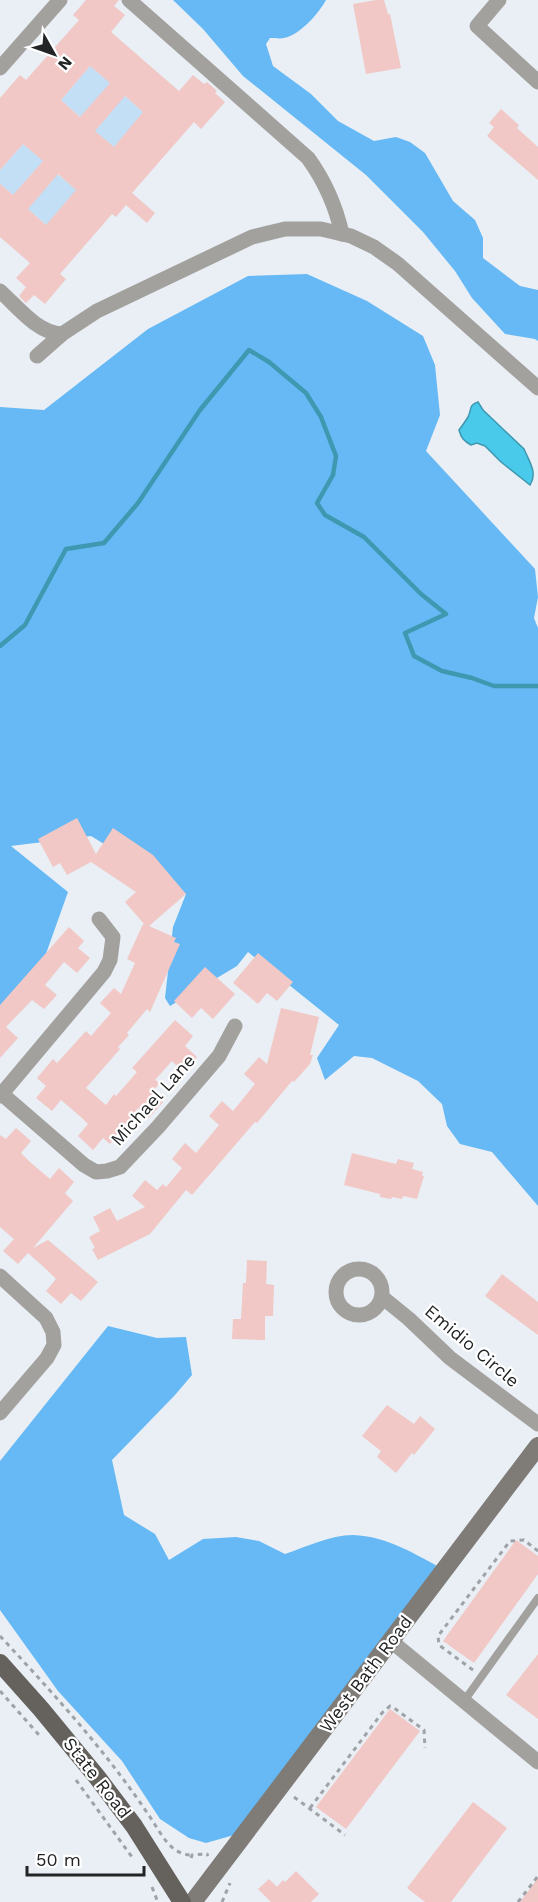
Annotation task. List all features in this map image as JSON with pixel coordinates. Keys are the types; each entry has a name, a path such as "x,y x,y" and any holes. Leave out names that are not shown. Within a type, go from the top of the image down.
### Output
{"main road":[{"name":"State Road","path":"0,1663 41,1709 116,1802 182,1902"}],"street":[{"path":"0,68 60,0"},
{"path":"129,0 308,158 331,200 342,234"},
{"path":"499,0 477,26 538,82"},
{"path":"37,356 62,334 97,311 252,237 285,230 321,230 351,236 374,247 398,264 538,388"},
{"path":"0,291 38,325 50,333 62,334"},
{"path":"1,1095 104,972 110,960 113,937 99,918"},
{"name":"Michael Lane","path":"1,1095 84,1165 96,1172 107,1171 120,1167 158,1127 219,1056 235,1026"},
{"path":"0,1276 46,1318 53,1332 54,1346 41,1367 0,1413"},
{"name":"Emidio Circle","path":"382,1298 409,1319 450,1358 538,1424"},
{"name":"West Bath Road","path":"193,1902 538,1446"},
{"path":"391,1641 538,1762"}],"lane":[{"path":"464,1701 538,1598"}],"path":[{"path":"482,1676 439,1645 438,1636 510,1541 524,1540 538,1551"},
{"path":"0,1691 43,1740"},
{"path":"310,1808 382,1713 390,1706 424,1730 425,1748"},
{"path":"75,1779 133,1858"},
{"path":"294,1797 345,1835"},
{"path":"191,1858 192,1855 207,1854 208,1856"},
{"path":"222,1902 234,1876"},
{"path":"518,1902 538,1876"},
{"path":"152,1887 158,1900"}],"shaded area":[{"path":"173,0 326,0 314,17 296,33 284,38 270,38 266,44 273,66 311,94 338,121 374,141 396,137 410,142 425,153 453,201 475,220 483,238 483,258 520,286 538,290 538,341 505,334 472,298 455,271 423,232 366,175 243,76 203,29"},
{"path":"90,66 113,85 86,122 61,100"},
{"path":"119,91 147,115 117,150 92,129 110,113"},
{"path":"23,144 49,166 34,171 15,197 0,184 0,170"},
{"path":"55,172 79,192 50,228 22,204"},
{"path":"307,274 367,301 423,336 435,365 440,415 426,451 535,569 538,597 534,618 538,628 538,1206 492,1152 460,1144 447,1126 442,1104 418,1081 372,1058 354,1056 325,1080 317,1058 339,1025 248,952 237,966 170,1006 165,998 173,927 186,894 91,836 11,846 68,892 37,979 0,1019 0,407 44,410 148,329 248,276"},
{"path":"478,402 483,410 524,449 533,472 530,485 485,446 477,443 471,445 462,437 459,430 468,417 471,406"},
{"path":"108,1326 157,1338 186,1337 192,1375 112,1460 124,1515 155,1534 169,1560 203,1539 236,1537 259,1541 285,1554 327,1539 353,1535 366,1536 389,1543 445,1570 248,1831 206,1843 189,1838 160,1819 122,1761 58,1691 0,1610 0,1461"}],"building":[{"path":"86,0 119,0 114,6 125,15 111,32 179,91 193,75 204,84 207,82 225,102 201,129 194,122 132,193 155,213 147,223 126,205 116,217 112,214 60,274 66,279 45,304 34,295 26,303 19,296 26,287 16,278 30,263 0,237 0,184 13,195 43,161 23,144 0,170 0,98 20,75 26,80 79,20 73,15","holes":["90,66 110,83 80,117 61,100","125,96 143,112 114,147 95,131","58,174 76,190 46,225 28,209"]},
{"path":"384,0 388,14 390,14 401,68 366,74 353,4"},
{"path":"501,109 538,147 538,180 487,136 494,127 489,123"},
{"path":"77,818 96,854 113,828 153,855 186,894 149,926 176,938 174,942 180,944 150,1012 147,1009 127,1033 129,1035 118,1047 120,1049 86,1088 106,1105 137,1072 132,1068 175,1020 193,1036 185,1046 197,1057 183,1072 172,1061 155,1080 160,1083 152,1092 163,1102 149,1118 138,1108 110,1144 103,1138 93,1150 78,1136 88,1124 82,1118 61,1100 52,1111 36,1098 46,1086 37,1078 53,1059 57,1063 86,1031 91,1036 111,1013 100,1003 114,988 121,994 135,963 127,959 143,924 145,925 125,902 136,892 91,862 67,875 60,863 53,867 38,839"},
{"path":"69,927 84,941 78,948 90,958 77,973 64,962 45,985 57,995 44,1009 32,1000 6,1027 18,1038 0,1058 0,1005"},
{"path":"258,953 293,982 277,1001 267,993 258,1004 233,983"},
{"path":"205,967 235,994 213,1019 201,1008 192,1018 174,1001"},
{"path":"281,1008 319,1017 310,1064 294,1082 292,1081 257,1123 255,1122 192,1195 186,1190 150,1234 98,1260 89,1237 100,1231 93,1217 110,1208 117,1221 145,1207 132,1196 145,1180 157,1190 163,1184 166,1187 182,1168 172,1159 185,1143 196,1153 219,1125 209,1116 222,1101 233,1111 255,1084 244,1074 259,1057 267,1064"},
{"path":"16,1128 31,1141 21,1153 30,1162 50,1179 59,1168 74,1182 65,1193 73,1201 33,1248 48,1240 98,1282 81,1301 71,1293 61,1304 46,1291 56,1279 47,1270 28,1253 18,1264 3,1251 14,1239 0,1227 0,1135 6,1139"},
{"path":"352,1153 396,1164 398,1159 414,1163 412,1169 423,1172 422,1176 424,1176 417,1199 403,1196 402,1199 380,1197 380,1194 344,1185"},
{"path":"247,1260 267,1261 266,1284 274,1285 273,1316 265,1316 265,1340 232,1339 233,1319 241,1319"},
{"path":"502,1274 538,1302 538,1335 485,1296"},
{"path":"387,1405 414,1424 420,1416 435,1429 396,1473 377,1457 381,1451 362,1436"},
{"path":"516,1540 538,1556 538,1574 474,1663 443,1641"},
{"path":"538,1654 538,1719 506,1695"},
{"path":"390,1709 420,1731 346,1829 316,1807"},
{"path":"473,1802 507,1828 451,1902 425,1902 407,1888"},
{"path":"296,1871 319,1894 311,1902 271,1902 258,1889 269,1879 277,1887"},
{"path":"538,1878 538,1902 520,1902"}],"waterway":[{"path":"0,646 25,625 66,549 104,543 138,503 200,410 249,350 269,362 306,393 321,417 336,456 333,475 317,503 325,515 364,537 421,594 446,614 405,633 414,656 442,671 494,686 538,686"}]}
